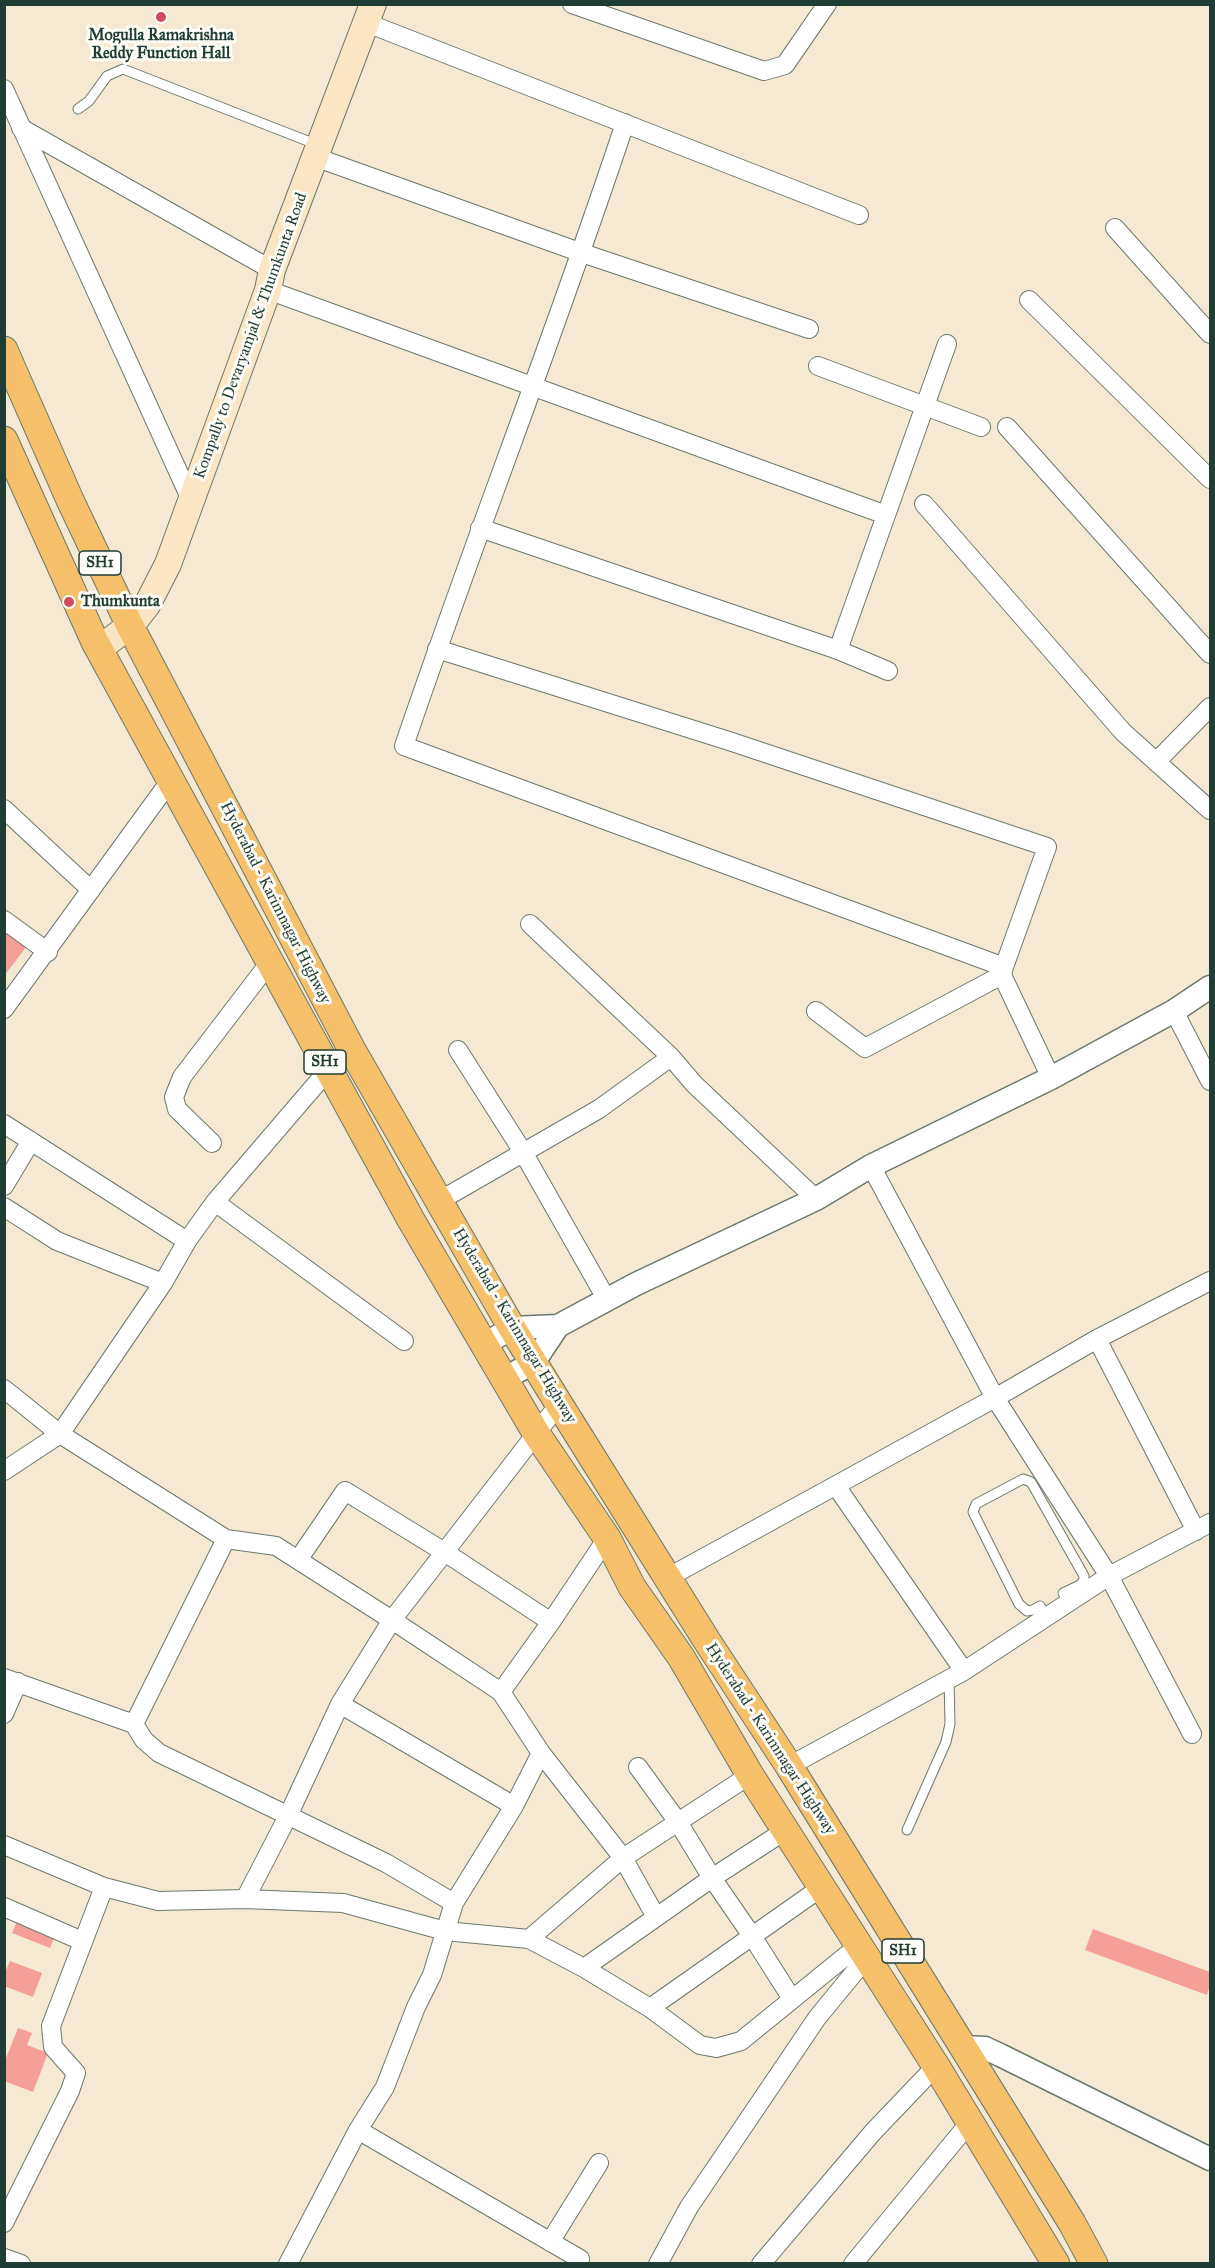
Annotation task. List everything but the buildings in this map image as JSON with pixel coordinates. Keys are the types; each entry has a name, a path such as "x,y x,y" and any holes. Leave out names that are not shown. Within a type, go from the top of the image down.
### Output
{"main road":[{"name":"Kompally to Devaryamjal & Thumkunta Road","path":"99,649 130,626 147,605 168,564 317,151 370,14"},
{"name":"Hyderabad - Karimnagar Highway","path":"4,350 70,500 130,626 352,1050 512,1328 667,1578 789,1766 1072,2223 1094,2264"},
{"name":"Hyderabad - Karimnagar Highway","path":"4,440 99,649 411,1220 483,1345 536,1433 607,1538 632,1587 681,1657 750,1775 936,2066 1056,2264"}],"street":[{"path":"572,4 764,71 785,65 827,4"},
{"path":"370,14 625,123 859,215"},
{"path":"4,89 192,502"},
{"path":"625,123 582,253 480,528 404,746 1003,971 1051,1078"},
{"path":"21,128 270,280 531,387 886,515"},
{"path":"317,151 582,253 809,329"},
{"path":"1115,228 1210,334"},
{"path":"1029,300 1210,479"},
{"path":"838,650 947,344"},
{"path":"818,366 981,427"},
{"path":"1007,427 1210,654"},
{"path":"924,504 1123,732 1210,810"},
{"path":"480,528 838,650 888,671"},
{"path":"437,649 729,741 1047,848 1003,971 865,1048 816,1011"},
{"path":"1156,762 1210,707"},
{"path":"4,1009 48,952 170,782"},
{"path":"4,809 91,890"},
{"path":"4,920 48,952"},
{"path":"530,924 671,1057 694,1084 816,1198"},
{"path":"212,1143 177,1109 174,1097 182,1077 270,962"},
{"path":"483,1345 512,1328 558,1326 606,1300 816,1198 871,1166 1051,1078 1174,1011 1210,987"},
{"path":"1174,1011 1210,1081"},
{"path":"458,1050 523,1152 606,1300"},
{"path":"440,1201 599,1109 671,1057"},
{"path":"4,1471 60,1434 215,1202 329,1069"},
{"path":"4,1124 188,1241"},
{"path":"4,1186 31,1141"},
{"path":"871,1166 995,1398 1109,1576 1192,1734"},
{"path":"215,1202 404,1341"},
{"path":"4,1207 57,1240 163,1283"},
{"path":"667,1578 995,1398 1097,1339 1210,1281"},
{"path":"504,1379 534,1362 558,1326"},
{"path":"789,1766 957,1675 1109,1576 1203,1527 1097,1339"},
{"path":"4,1389 60,1434 226,1539 276,1546 501,1692 541,1754 623,1858 656,1917"},
{"path":"245,1899 288,1815 340,1704 393,1620 559,1404"},
{"path":"836,1486 957,1675"},
{"path":"298,1560 345,1491 446,1553 551,1622"},
{"path":"501,1692 607,1538"},
{"path":"134,1724 226,1539"},
{"path":"4,1714 11,1680 134,1724 144,1740 159,1753 386,1863 454,1903"},
{"path":"340,1704 514,1806"},
{"path":"290,2263 358,2130 385,2087 416,2007 432,1975 454,1903 514,1806 541,1754"},
{"path":"638,1767 678,1822 792,1999"},
{"path":"529,1939 623,1858 750,1775"},
{"path":"584,1968 712,1878 786,1830"},
{"path":"4,1845 104,1887 158,1901 245,1899 343,1903 445,1931 529,1939 584,1968 650,2008 700,2045 716,2048 741,2042 792,1999 863,1952"},
{"path":"4,2223 70,2091 76,2073 53,2047 51,2026 104,1887"},
{"path":"650,2008 822,1887"},
{"path":"4,1907 82,1941"},
{"path":"658,2264 689,2207 863,1952"},
{"path":"962,2047 985,2048 1210,2159"},
{"path":"761,2264 873,2132 936,2066"},
{"path":"853,2264 970,2122"},
{"path":"358,2130 580,2259"},
{"path":"550,2242 599,2163"},
{"path":"4,2258 21,2264"}],"lane":[{"path":"78,109 89,101 107,76 123,69 317,151"},
{"path":"1047,1617 1040,1606 1027,1611 1019,1604 973,1512 976,1504 1023,1479 1031,1482 1084,1576 1080,1585 1063,1593 1068,1603"},
{"path":"907,1830 946,1742 957,1675"}],"place":[{"name":"Mogulla Ramakrishna Reddy Function Hall","path":"161,17"},
{"name":"Thumkunta","path":"69,602"}]}
